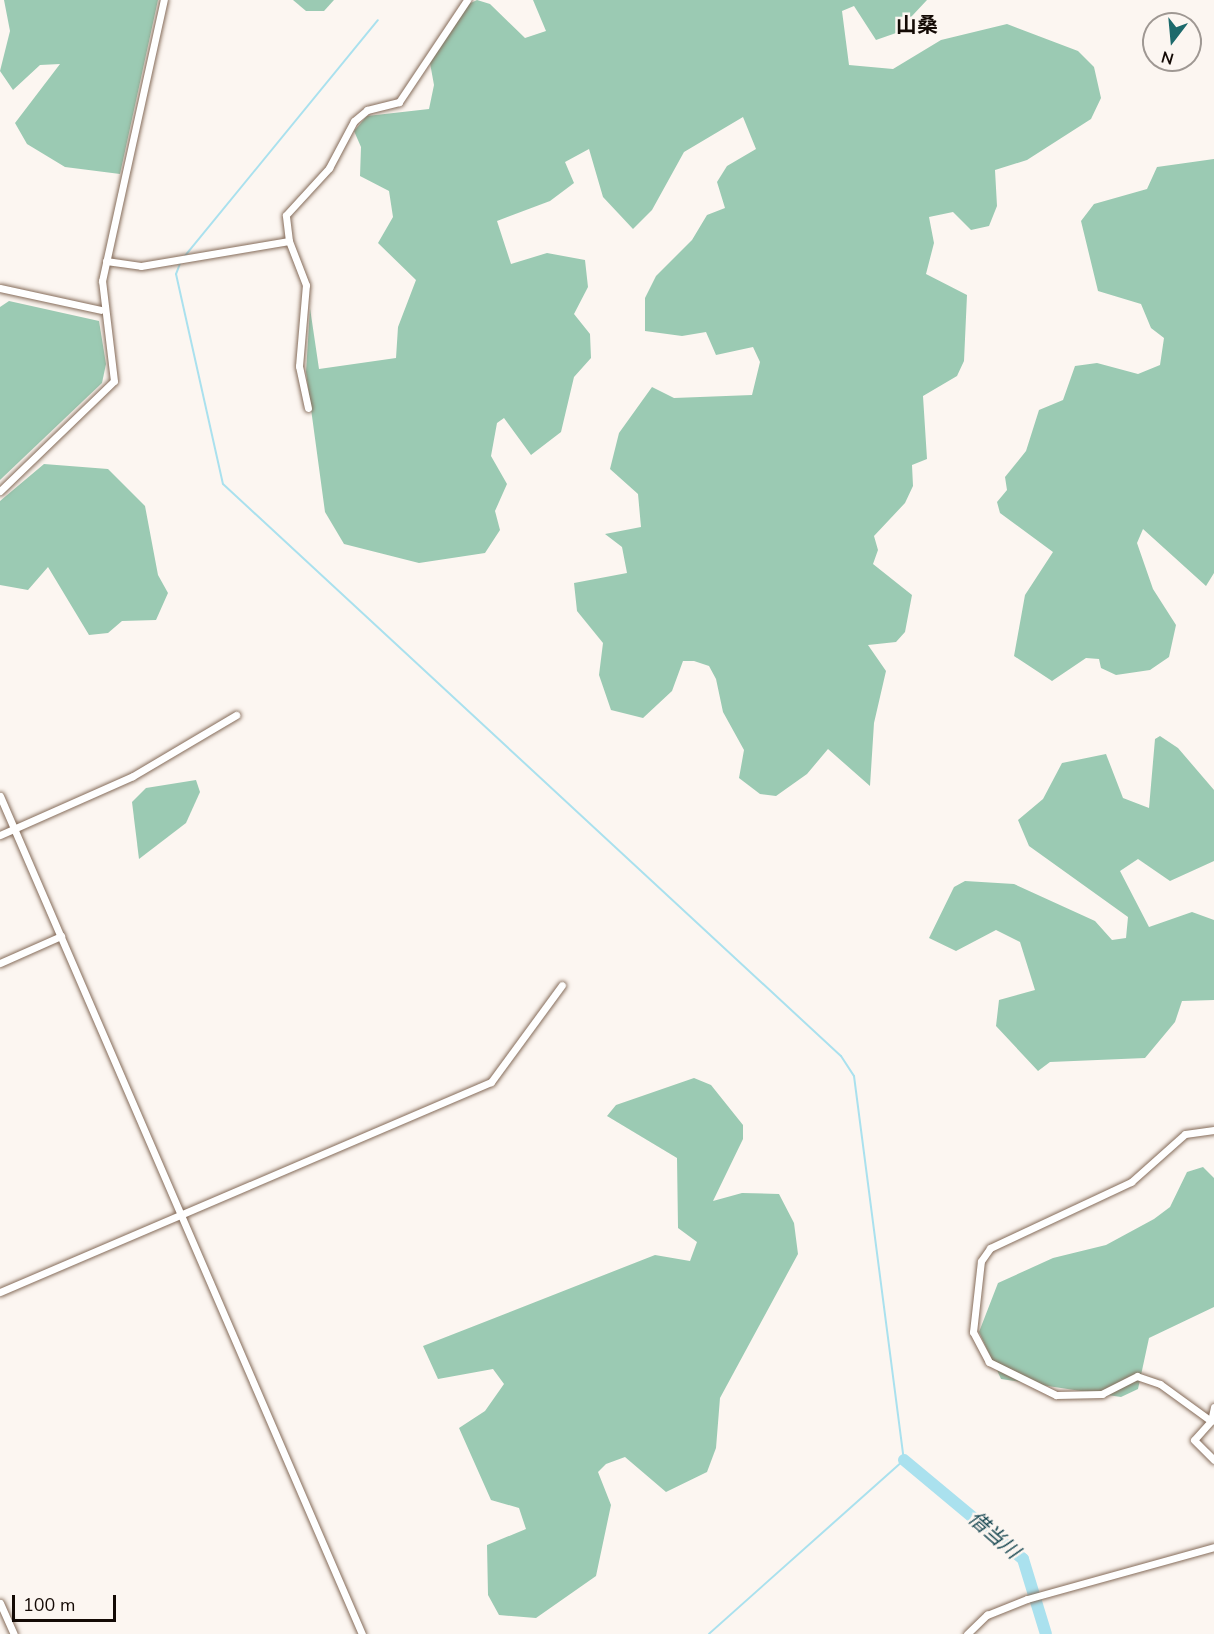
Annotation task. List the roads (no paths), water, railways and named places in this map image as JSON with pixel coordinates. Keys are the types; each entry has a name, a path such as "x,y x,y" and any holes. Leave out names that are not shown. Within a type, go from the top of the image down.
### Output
{"street":[{"path":"0,491 114,381 115,355 101,310 106,261 164,0"},
{"path":"308,408 299,366 306,285 289,241 286,215 329,168 354,121 367,110 399,102 467,0"},
{"path":"106,261 141,266 289,241"},
{"path":"0,288 101,310"},
{"path":"0,835 133,776 236,715"},
{"path":"0,796 362,1634"},
{"path":"0,963 61,936"},
{"path":"0,1292 491,1082 562,985"},
{"path":"1211,1421 1160,1384 1137,1376 1102,1394 1056,1395 989,1362 973,1332 981,1261 990,1248 1131,1182 1185,1134 1214,1130"},
{"path":"1214,1407 1211,1421 1194,1440 1214,1460"},
{"path":"967,1634 987,1615 1027,1599 1214,1547"},
{"path":"0,1602 14,1634"}],"waterway":[{"path":"184,257 378,20"},
{"path":"181,261 176,274 223,484 841,1056 854,1076 904,1460 709,1634"},
{"name":"借当川","path":"904,1460 1023,1559 1046,1634"}],"district":[{"name":"山桑","path":"917,25"}]}
